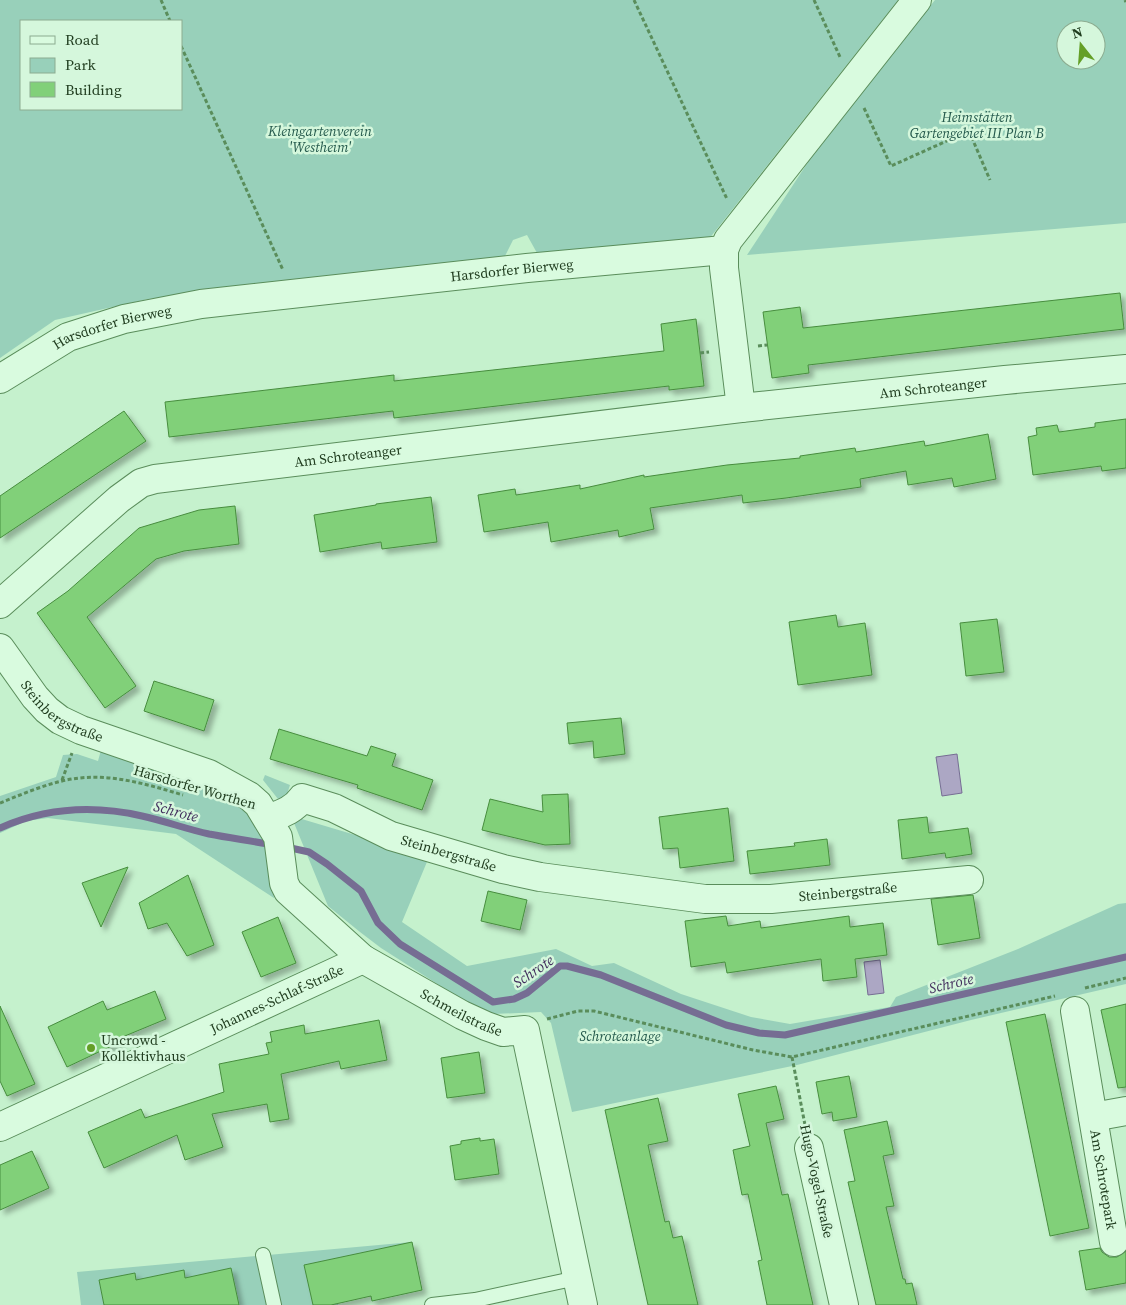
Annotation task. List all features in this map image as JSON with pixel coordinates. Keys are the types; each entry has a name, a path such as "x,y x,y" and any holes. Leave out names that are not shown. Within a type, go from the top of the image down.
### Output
{"street":[{"path":"741,408 724,268 724,250 728,240 917,0"},
{"name":"Harsdorfer Bierweg","path":"0,379 68,337 124,319 201,304 527,268 724,250"},
{"name":"Am Schroteanger","path":"0,604 119,499 141,483 150,480 741,408 1126,369"},
{"name":"Steinbergstraße","path":"0,648 35,697 60,720 81,730 209,774 249,796 258,804 273,828 302,798 334,808 391,836 503,869 540,877 706,899 771,899 970,880"},
{"name":"Schmeilstraße","path":"273,828 284,882 291,895 363,959 462,1015 486,1026 503,1032 525,1030 583,1305"},
{"name":"Johannes-Schlaf-Straße","path":"0,1126 363,959"},
{"name":"Am Schrotepark","path":"1071,999 1114,1242"},
{"name":"Am Schrotepark","path":"1093,1117 1126,1111"},
{"name":"Hugo-Vogel-Straße","path":"809,1148 844,1305"}],"lane":[{"path":"263,1255 274,1305"},
{"path":"432,1305 475,1300 577,1278"}],"path":[{"path":"161,0 170,20"},
{"path":"634,0 740,225"},
{"path":"814,0 891,166 969,131 990,180"},
{"path":"182,48 293,294"},
{"name":"Harsdorfer Worthen","path":"0,803 62,781 91,777 140,782 185,795"},
{"path":"542,1021 578,1011 594,1011 753,1050 792,1057 1071,999 1126,978"},
{"name":"Hugo-Vogel-Straße","path":"792,1057 809,1148"}],"green space":[{"name":"Kleingartenverein 'Westheim'","path":"0,0 898,0 709,239 537,253 527,235 513,240 503,260 148,299 55,320 0,358"},
{"name":"Heimstätten Gartengebiet III Plan B","path":"935,0 1126,0 1126,223 747,255 816,150"},
{"path":"101,750 235,801 248,812 269,841 274,898 176,834 48,818 26,821 0,833 0,796 56,777 63,755 77,754 98,761"},
{"path":"265,775 290,785 286,797 278,799 263,780"},
{"name":"Schroteanlage","path":"295,817 429,857 402,922 467,966 556,949 592,966 614,963 681,994 751,1017 790,1024 890,1007 896,997 1018,949 1118,904 1126,903 1126,984 971,1020 797,1065 572,1112 551,1023 541,1012 493,1014 483,1011 381,948 360,932 328,906 292,818"},
{"path":"412,1242 422,1290 372,1301 370,1296 338,1303 338,1305 81,1305 77,1272"}],"shaded area":[{"path":"957,754 962,793 942,796 936,757"},
{"path":"880,960 884,993 868,995 864,962"}],"building":[{"path":"1120,293 1124,329 808,365 809,373 772,378 763,312 800,307 803,328"},
{"path":"696,319 704,386 669,390 669,386 394,418 393,411 169,437 165,402 394,375 394,381 664,351 661,324"},
{"path":"124,411 146,441 0,538 0,496"},
{"path":"1126,419 1126,468 1102,471 1101,466 1033,475 1028,437 1037,435 1036,428 1057,425 1059,432 1095,427 1095,423"},
{"path":"988,434 996,479 954,487 952,478 908,485 906,471 860,479 861,487 786,498 743,503 742,495 650,508 654,529 619,537 618,530 551,542 548,522 484,532 478,495 515,489 516,495 580,485 580,489 644,475 644,477 727,465 800,458 800,456 855,448 856,452 924,441 925,446"},
{"path":"431,497 437,542 382,549 381,542 320,552 314,515"},
{"path":"235,506 239,544 184,551 156,559 87,617 136,686 105,708 37,613 68,591 139,528 199,510"},
{"path":"836,615 838,627 865,623 872,675 798,685 789,622"},
{"path":"997,619 1004,672 966,676 960,623"},
{"path":"154,681 214,700 204,731 144,711"},
{"path":"621,718 625,754 594,758 593,741 569,744 567,723"},
{"path":"279,729 367,756 371,746 396,754 392,766 433,780 422,810 357,788 358,785 270,759"},
{"path":"568,794 570,844 545,845 482,830 490,799 543,812 542,795"},
{"path":"728,808 734,861 680,868 678,848 663,849 659,817"},
{"path":"927,817 929,833 968,828 972,854 946,858 945,853 902,859 898,820"},
{"path":"827,839 830,865 750,874 747,851 795,846 794,843"},
{"path":"128,867 101,927 82,883"},
{"path":"188,875 214,945 187,956 167,923 148,929 139,903"},
{"path":"488,891 527,900 520,930 481,921"},
{"path":"973,895 980,938 938,945 931,899"},
{"path":"726,916 728,926 760,921 761,928 849,916 850,927 883,923 887,955 855,959 857,977 823,981 821,959 727,973 725,962 691,967 685,921"},
{"path":"278,917 296,963 261,977 242,932"},
{"path":"155,991 166,1019 120,1038 122,1041 67,1067 48,1027 103,1001 107,1010"},
{"path":"1126,1004 1126,1087 1118,1088 1101,1010"},
{"path":"0,1006 35,1084 7,1096 0,1081"},
{"path":"1045,1014 1089,1228 1050,1236 1006,1022"},
{"path":"379,1020 387,1060 341,1069 339,1061 281,1074 289,1119 270,1122 267,1104 212,1114 223,1147 185,1160 177,1135 104,1168 88,1132 141,1109 145,1118 224,1092 219,1064 269,1054 266,1043 272,1042 270,1032 304,1025 305,1034"},
{"path":"479,1052 485,1093 447,1098 441,1058"},
{"path":"849,1076 857,1117 833,1121 832,1112 822,1114 816,1082"},
{"path":"776,1086 784,1119 766,1123 782,1195 788,1194 813,1305 767,1305 758,1261 762,1260 748,1194 742,1195 733,1150 750,1146 738,1094"},
{"path":"658,1098 668,1141 648,1145 665,1222 669,1221 673,1238 682,1236 698,1305 648,1305 605,1110"},
{"path":"887,1121 894,1154 883,1156 894,1206 886,1207 903,1279 905,1279 906,1284 912,1283 917,1305 876,1305 848,1182 855,1181 844,1130"},
{"path":"480,1138 480,1141 494,1139 499,1174 455,1180 450,1146 461,1144 461,1141"},
{"path":"32,1151 49,1188 0,1210 0,1165"},
{"path":"412,1242 422,1290 372,1301 371,1296 331,1305 313,1305 304,1265"},
{"path":"1100,1248 1109,1257 1117,1257 1126,1251 1126,1283 1086,1290 1079,1251"},
{"path":"231,1268 239,1305 104,1305 99,1280 135,1273 136,1280 184,1270 185,1278"}],"waterway":[{"name":"Schrote","path":"0,828 34,816 70,810 106,810 142,816 209,834 273,845"},
{"name":"Schrote","path":"286,847 309,852 327,864 361,891 378,923 400,944 493,1002 514,999 527,993 560,966 567,966 601,975 726,1025 759,1033 785,1035 1126,957"}],"place":[{"name":"Uncrowd - Kollektivhaus","path":"91,1048"}]}
